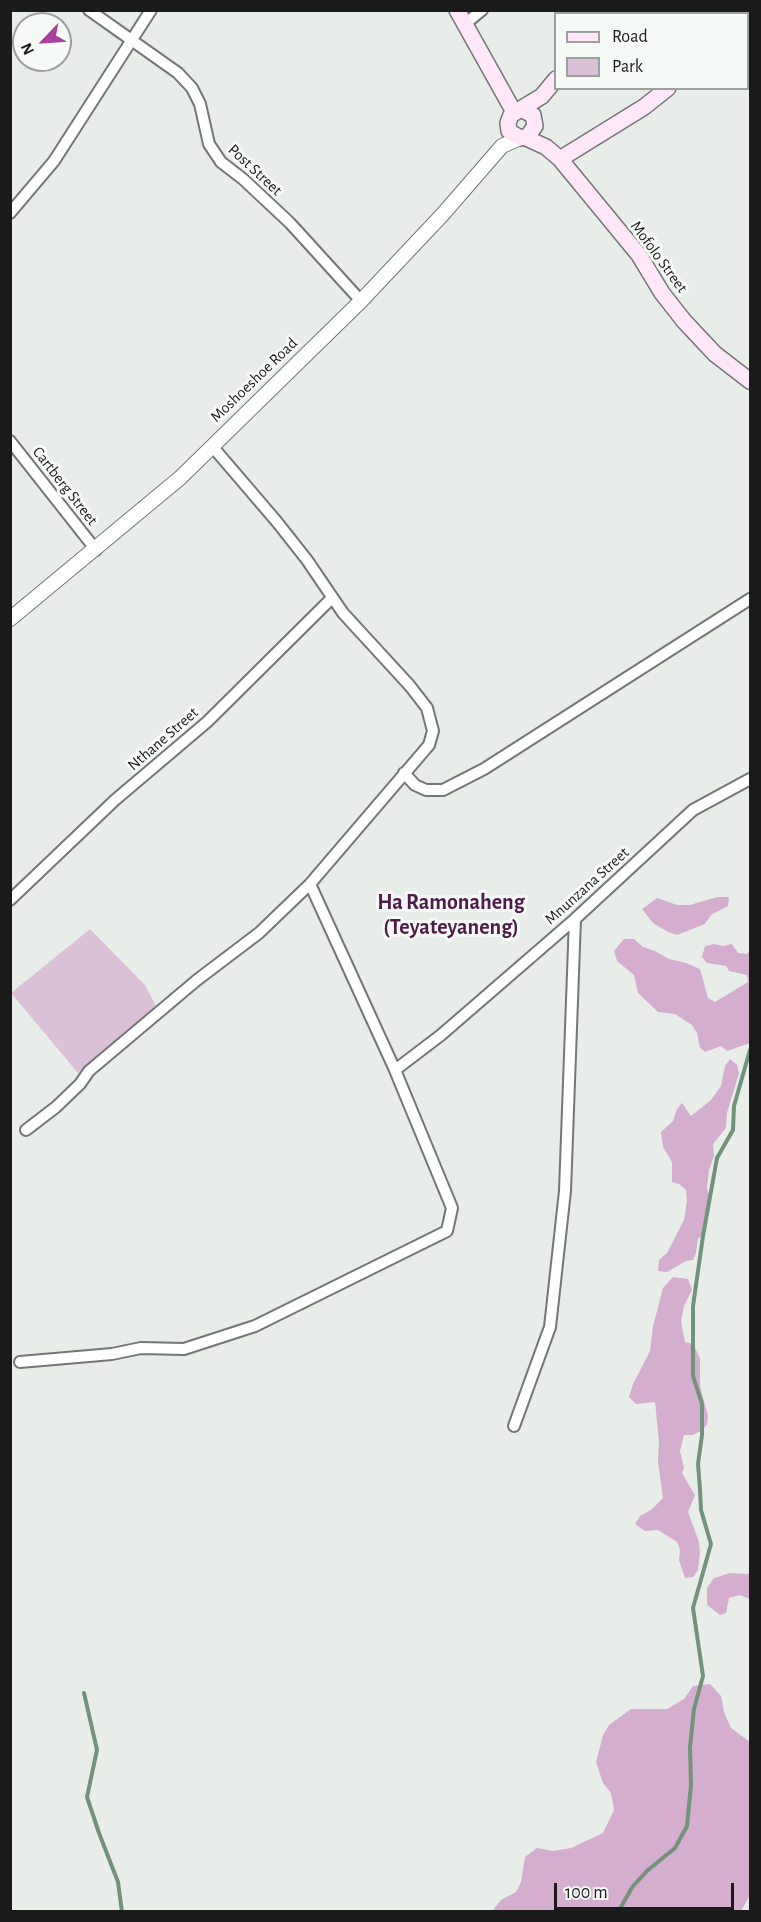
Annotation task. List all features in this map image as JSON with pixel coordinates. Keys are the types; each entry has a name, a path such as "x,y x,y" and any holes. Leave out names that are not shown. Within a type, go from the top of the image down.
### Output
{"main road":[{"path":"457,10 518,111"},
{"path":"529,130 542,96 554,80"},
{"path":"560,159 644,107 665,90"},
{"path":"529,130 512,134 508,127 509,118 542,96"},
{"path":"518,111 530,112 529,130"},
{"name":"Mofolo Street","path":"529,130 560,159 639,255 662,293 684,321 715,354 750,381"}],"street":[{"name":"Post Street","path":"89,10 178,73 192,88 200,104 209,144 221,162 243,179 290,223 361,301"},
{"path":"10,213 54,161 151,10"},
{"path":"465,24 482,10"},
{"name":"Moshoeshoe Road","path":"502,146 508,127"},
{"name":"Moshoeshoe Road","path":"10,620 180,478 361,301 443,214 502,146 529,130"},
{"name":"Cartberg Street","path":"10,441 96,549"},
{"path":"26,1130 56,1107 80,1084 89,1071 197,980 259,933 310,884 429,745 433,731 427,708 410,686 332,598 283,530 212,446"},
{"name":"Nthane Street","path":"10,900 115,800 207,722 332,598"},
{"path":"404,773 415,785 426,790 443,790 484,769 750,599"},
{"name":"Mnunzana Street","path":"395,1070 441,1035 575,919 693,810 750,779"},
{"path":"20,1362 112,1354 141,1348 184,1349 255,1326 447,1232 452,1208 395,1070 310,884"},
{"path":"514,1426 550,1327 565,1191 575,919"}],"green space":[{"path":"90,929 145,985 156,1006 78,1073 11,993"}],"shaded area":[{"path":"717,897 729,897 728,906 711,915 705,924 677,935 653,923 642,909 657,898 677,905 690,905"},
{"path":"624,939 634,939 643,947 669,959 700,969 708,998 715,1002 748,982 747,975 729,971 726,966 707,963 702,957 705,946 732,944 738,953 747,954 750,951 750,1043 727,1051 721,1046 705,1052 700,1048 697,1033 692,1025 675,1014 658,1012 638,993 634,975 617,961 614,951"},
{"path":"730,1059 737,1065 739,1073 727,1113 726,1128 713,1144 714,1156 709,1170 707,1188 710,1198 703,1236 698,1238 693,1260 686,1261 667,1272 658,1271 659,1260 667,1253 684,1220 687,1201 686,1190 672,1182 672,1162 663,1147 661,1132 673,1121 682,1103 691,1116 711,1100 721,1086 725,1066"},
{"path":"673,1277 688,1279 692,1290 684,1306 681,1322 685,1342 693,1344 700,1358 700,1386 708,1416 707,1425 702,1430 693,1435 684,1435 680,1451 684,1468 682,1473 695,1495 688,1512 699,1542 700,1553 698,1570 693,1577 685,1578 679,1560 680,1550 677,1542 658,1530 645,1531 635,1524 640,1516 651,1510 663,1498 658,1462 659,1441 655,1402 636,1404 629,1397 650,1351 653,1326 663,1288"},
{"path":"730,1573 750,1574 750,1599 740,1595 729,1598 726,1613 720,1615 707,1605 707,1588 714,1578"},
{"path":"710,1684 721,1696 724,1712 731,1728 750,1742 750,1895 741,1911 492,1911 501,1900 516,1892 521,1882 525,1857 537,1848 553,1851 571,1848 603,1833 614,1810 611,1793 603,1783 596,1762 603,1735 609,1725 631,1709 667,1709 684,1699 693,1686"}],"waterway":[{"path":"618,1912 633,1886 648,1870 675,1848 687,1826 694,1709 703,1676 693,1608 711,1544 701,1510 698,1464 702,1435 702,1404 693,1376 693,1306 717,1158 733,1130 734,1106 750,1050"},
{"path":"84,1693 97,1750 87,1797 118,1882 122,1912"}],"district":[{"name":"Ha Ramonaheng (Teyateyaneng)","path":"451,914"}]}
